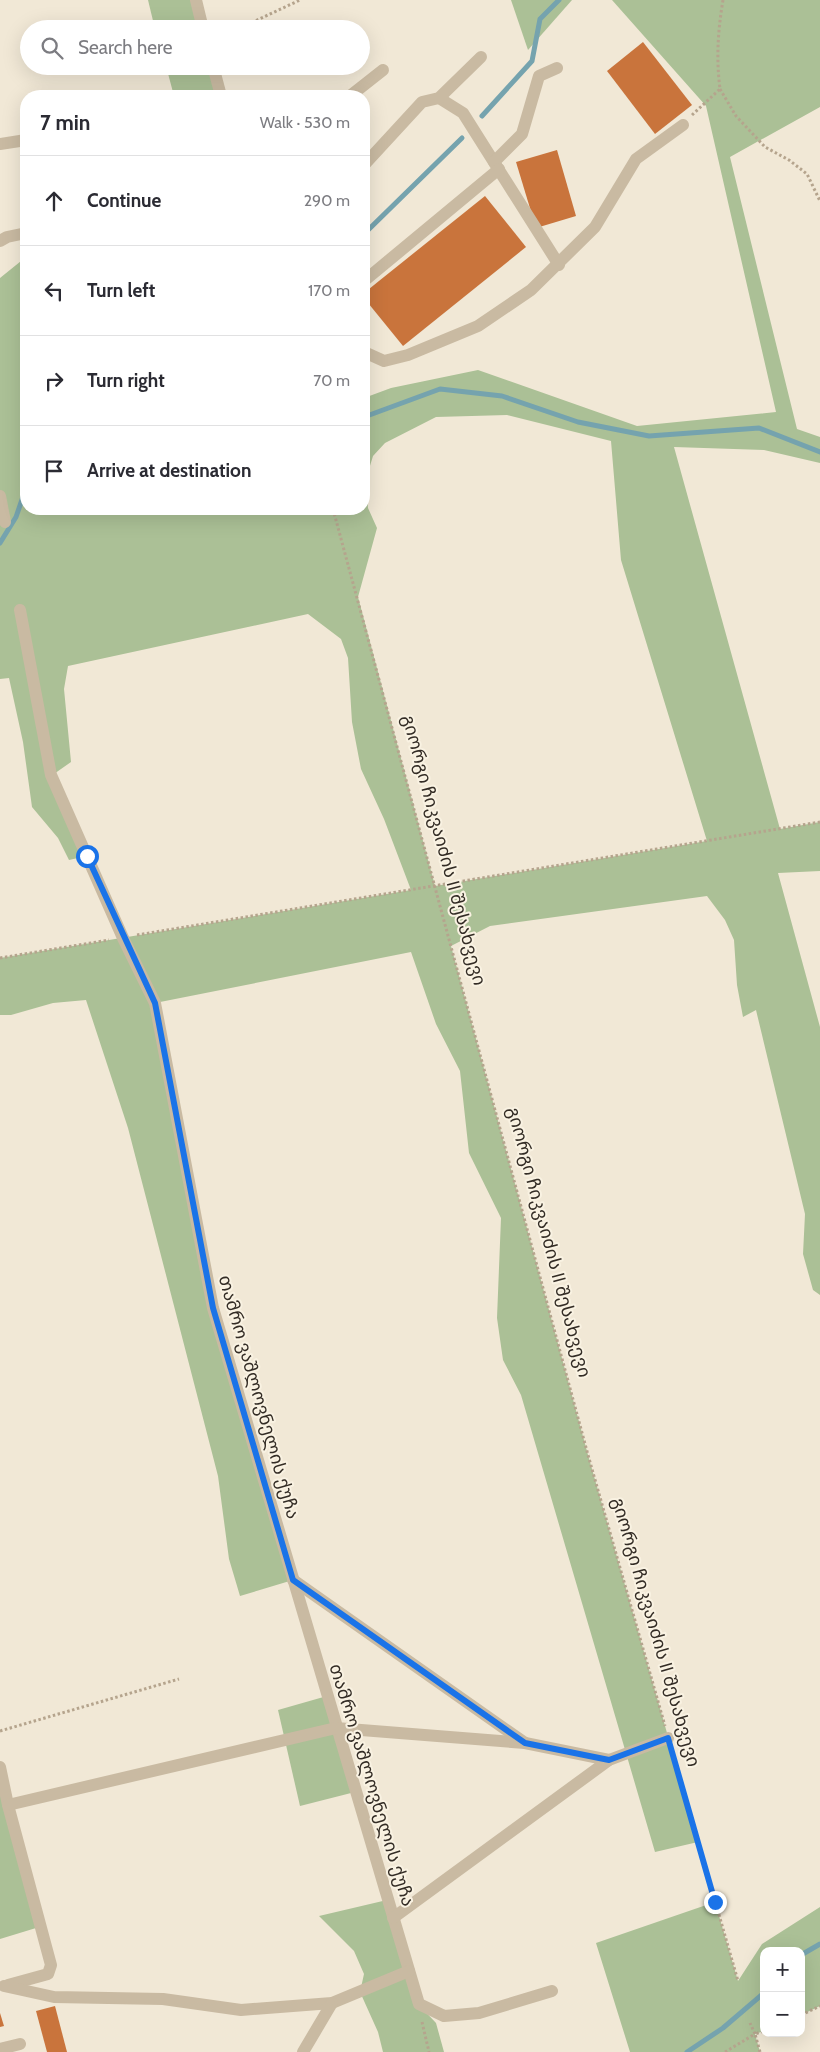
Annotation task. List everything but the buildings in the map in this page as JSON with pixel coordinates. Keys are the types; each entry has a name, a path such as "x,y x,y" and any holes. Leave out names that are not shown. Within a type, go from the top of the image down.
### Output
{"street":[{"path":"196,0 201,20"},
{"path":"370,158 422,102 439,98 481,57"},
{"path":"370,276 496,166 522,134 539,76 557,68"},
{"path":"358,90 383,70"},
{"path":"215,75 219,90"},
{"path":"439,98 463,113 559,265"},
{"path":"370,354 384,360 408,355 478,326 531,290 559,265 578,242 595,228 636,159 683,125"},
{"path":"0,144 20,141"},
{"path":"0,241 7,237 20,234"},
{"path":"0,496 5,522"},
{"name":"თამრო ვაშლოვნელის ქუჩა","path":"20,610 51,775 123,938 155,1003 213,1308 418,2004"},
{"path":"293,1580 525,1743"},
{"path":"8,1805 336,1728 525,1743 609,1760"},
{"path":"393,1918 609,1760 668,1738"},
{"path":"0,1767 8,1805 51,1965 48,1974 40,1978 2,1987"},
{"path":"2,1987 54,1996 163,1999 241,2010 332,2003 409,1971"},
{"path":"418,2004 444,2016 479,2012 552,1991"},
{"path":"303,2052 332,2003"},
{"path":"0,2049 20,2044"}],"path":[{"path":"257,20 300,0"},
{"path":"723,0 718,28 717,64 720,88 736,116 765,147 789,160 807,174 820,201"},
{"path":"683,125 720,88"},
{"name":"გიორგი ჩიკვაიძის II შესახვევი","path":"335,515 588,1455 738,1981"},
{"path":"0,958 820,822"},
{"path":"0,1731 179,1679"},
{"path":"418,2004 429,2052"},
{"path":"805,2013 820,2006"},
{"path":"750,2023 760,2052"},
{"path":"725,2052 760,2032"}],"green space":[{"path":"148,0 196,0 201,20 153,20"},
{"path":"511,0 572,0 528,50"},
{"path":"612,0 820,0 820,107 730,157 797,429 820,437 820,463 764,450 674,447 780,829 820,822 820,871 778,873 820,1027 820,1295 813,1290 803,1254 805,1214 756,1010 743,1017 737,985 734,940 725,920 707,896 490,926 451,946 588,1455 698,1842 655,1852 521,1395 503,1360 497,1318 501,1218 469,1153 460,1071 436,1024 411,952 155,1003 213,1308 293,1580 240,1596 229,1559 218,1476 128,1128 86,1000 53,1003 11,1015 0,1015 0,958 411,890 384,819 361,769 352,722 348,658 341,639 308,614 68,666 64,689 71,762 51,776 87,856 69,860 58,838 32,807 23,742 9,678 0,679 0,278 20,262 20,515 370,515 370,512 377,528 358,597 435,886 707,841 621,560 611,441 507,415 436,417 385,443 373,456 370,466 370,396 391,388 478,370 637,426 776,412 706,106"},
{"path":"168,75 215,75 219,90 172,90"},
{"path":"327,1696 355,1792 300,1806 278,1710"},
{"path":"0,1793 36,1928 0,1939"},
{"path":"387,1900 418,2004 436,2023 444,2052 383,2052 378,2032 360,1992 364,1974 354,1951 319,1916"},
{"path":"715,1902 738,1981 760,1947 760,2032 755,2034 760,2052 630,2052 596,1943"},
{"path":"820,1907 820,2006 805,2013 805,1947 760,1947"}],"waterway":[{"path":"482,116 532,61 540,19 559,0"},
{"path":"370,228 462,138"},
{"path":"370,415 440,389 502,396 578,422 649,436 759,428 820,452"},
{"path":"0,543 16,517 20,505"},
{"path":"805,1953 820,1944"},
{"path":"687,2052 723,2028 760,1996"}],"route":[{"path":"87,856 123,938 155,1003 213,1308 293,1580 525,1743 609,1760 668,1738 715,1902"}]}
